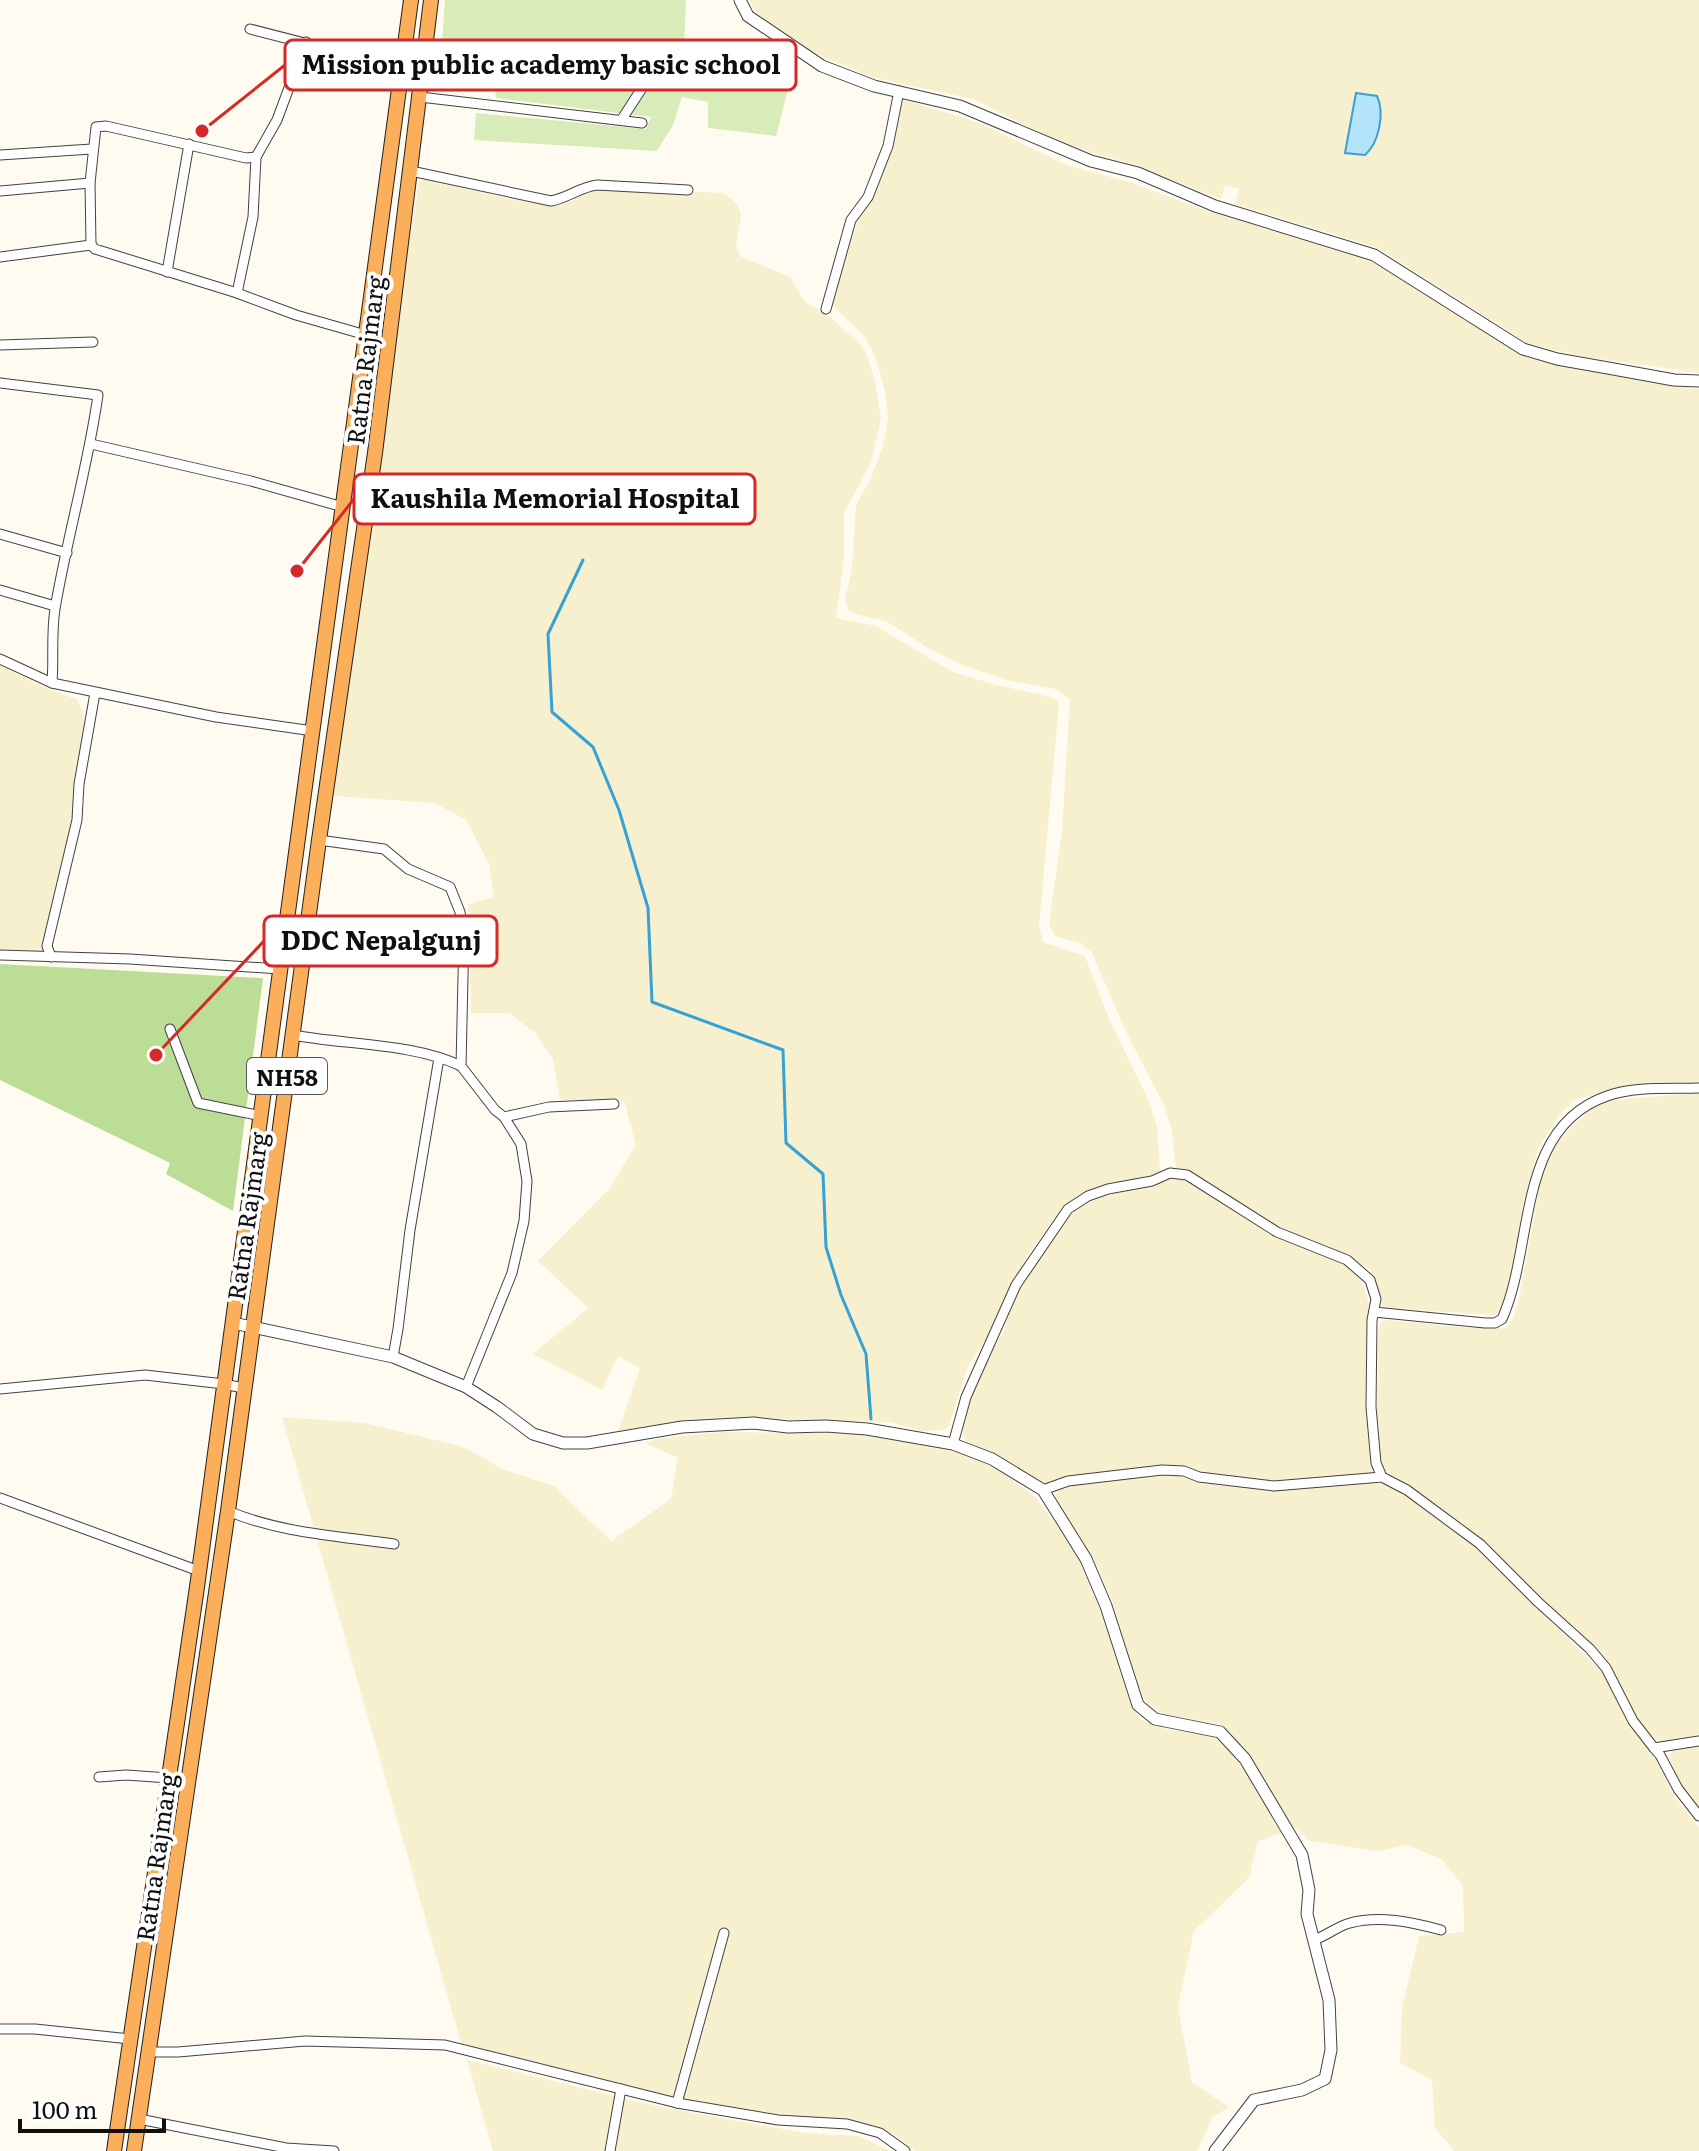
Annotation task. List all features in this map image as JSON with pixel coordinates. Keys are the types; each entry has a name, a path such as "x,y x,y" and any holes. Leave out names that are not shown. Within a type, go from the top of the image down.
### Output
{"highway":[{"name":"Ratna Rajmarg","path":"114,2151 199,1571 411,0"},
{"name":"Ratna Rajmarg","path":"134,2151 254,1328 319,840 375,453 431,0"}],"street":[{"path":"740,0 748,16 822,66 874,86 960,106 1091,161 1138,173 1215,206 1374,255 1523,349 1595,366 1674,380 1699,381"},
{"path":"250,29 402,68"},
{"path":"237,293 253,217 256,157 277,120 306,42"},
{"path":"622,119 653,71"},
{"path":"826,309 851,220 868,197 888,146 899,91"},
{"path":"420,97 642,123"},
{"path":"91,245 90,183 96,127 106,126 246,158 256,157"},
{"path":"167,272 189,144"},
{"path":"0,155 92,149"},
{"path":"411,171 551,201 566,198 585,186 597,185 688,190"},
{"path":"0,191 90,183"},
{"path":"0,257 91,245 296,315 366,335"},
{"path":"0,345 93,342"},
{"path":"0,383 98,395 91,444 55,606 52,683"},
{"path":"91,444 251,481 343,507"},
{"path":"0,534 67,553"},
{"path":"0,590 55,606"},
{"path":"0,659 52,683 95,693 216,717 313,731"},
{"path":"51,957 47,946 77,820 79,784 95,693"},
{"path":"319,840 384,849 408,869 450,887 464,933 461,1066"},
{"path":"0,955 280,969"},
{"path":"170,1029 198,1103 261,1116"},
{"path":"293,1035 439,1058 461,1066 504,1117 521,1144 527,1181 524,1221 512,1273 466,1387"},
{"path":"393,1357 410,1230 439,1058"},
{"path":"1374,1312 1485,1323 1502,1319 1522,1244 1536,1172 1546,1148 1568,1121 1607,1096 1632,1091 1699,1088"},
{"path":"504,1117 549,1107 614,1104"},
{"path":"953,1444 970,1386 995,1337 1016,1285 1068,1209 1088,1196 1152,1181 1170,1173 1187,1175 1277,1232 1347,1260 1370,1280 1374,1290 1371,1407 1376,1463 1382,1477"},
{"path":"233,1323 393,1357 466,1387 533,1434 563,1443 587,1443 682,1427 754,1423 867,1429 953,1444 992,1459 1043,1490 1086,1559 1106,1606 1138,1705 1155,1719 1220,1732 1245,1759 1302,1855 1309,1890 1307,1914 1329,2000 1331,2050 1325,2079 1302,2090 1254,2100 1215,2151"},
{"path":"0,1389 145,1375 243,1388"},
{"path":"1043,1490 1068,1481 1162,1470 1274,1486 1382,1477 1407,1490 1480,1544 1590,1649 1606,1668 1633,1721 1660,1755 1678,1789 1699,1816"},
{"path":"0,1498 199,1571"},
{"path":"228,1511 298,1531 394,1544"},
{"path":"1654,1748 1699,1741"},
{"path":"99,1777 169,1778"},
{"path":"1314,1940 1332,1934 1347,1923 1379,1920 1441,1930"},
{"path":"677,2103 724,1933"},
{"path":"0,2029 35,2029 130,2039"},
{"path":"148,2052 305,2041 445,2045 677,2103 778,2120 847,2124 880,2133 905,2151"},
{"path":"610,2151 621,2089"},
{"path":"139,2119 286,2148 334,2151"}],"shaded area":[{"path":"749,0 1699,0 1699,373 1579,356 1527,343 1378,248 1235,204 1239,189 1225,185 1221,199 1132,164 1059,142 973,99 874,78 800,44 759,17"},
{"path":"902,99 977,122 1069,166 1130,182 1204,210 1365,259 1407,281 1470,323 1537,359 1699,389 1699,1084 1636,1086 1599,1093 1576,1099 1560,1114 1538,1149 1523,1204 1516,1252 1502,1308 1495,1315 1383,1308 1370,1269 1263,1218 1207,1180 1176,1169 1172,1132 1164,1105 1128,1036 1092,953 1081,943 1055,936 1049,924 1062,831 1070,699 1055,689 1006,680 962,665 886,621 848,610 845,600 852,568 856,505 871,478 883,446 888,418 886,395 876,359 866,338 833,306 832,299 859,217 890,152"},
{"path":"425,180 551,205 572,201 584,190 707,192 725,194 732,199 741,216 736,246 740,256 790,277 805,302 827,314 858,342 866,352 875,381 881,419 871,463 844,513 844,558 836,618 876,626 953,672 1056,699 1059,704 1039,926 1043,942 1085,956 1110,1021 1147,1097 1157,1126 1160,1172 1151,1177 1101,1185 1061,1209 1027,1256 993,1329 968,1366 949,1426 942,1430 922,1431 890,1422 723,1418 618,1431 640,1368 618,1356 602,1390 533,1354 588,1308 538,1261 609,1189 636,1145 624,1100 560,1100 553,1059 535,1033 509,1013 471,1013 468,904 494,897 489,864 466,820 435,803 333,796 393,337 419,182"},
{"path":"0,664 35,683 78,700 86,729 68,842 41,954 0,952"},
{"path":"1699,1093 1699,1737 1661,1743 1652,1737 1635,1715 1602,1654 1580,1637 1479,1537 1384,1469 1379,1454 1377,1426 1378,1338 1380,1322 1385,1320 1505,1328 1513,1319 1519,1299 1541,1176 1559,1139 1591,1109 1612,1100"},
{"path":"1182,1177 1269,1232 1353,1269 1369,1303 1366,1380 1368,1435 1374,1468 1370,1475 1268,1483 1207,1476 1183,1466 1044,1483 964,1440 962,1427 967,1405 987,1358 1004,1331 1023,1282 1063,1223 1079,1207 1099,1198"},
{"path":"282,1417 365,1423 464,1447 502,1469 554,1486 611,1541 671,1499 678,1458 645,1443 661,1438 723,1432 862,1434 967,1454 1000,1471 1034,1496 1078,1558 1103,1618 1130,1703 1141,1720 1169,1730 1210,1735 1229,1749 1251,1779 1281,1833 1258,1841 1249,1878 1194,1931 1178,2007 1192,2082 1229,2107 1213,2117 1197,2151 915,2151 893,2134 875,2126 846,2120 776,2117 766,2112 685,2100 462,2046"},
{"path":"1172,1474 1207,1484 1274,1490 1372,1482 1390,1484 1480,1551 1603,1673 1627,1723 1654,1757 1676,1799 1699,1828 1699,2151 1454,2151 1435,2128 1432,2080 1400,2063 1402,2008 1419,1936 1464,1932 1463,1886 1441,1859 1407,1845 1377,1851 1309,1841 1297,1828 1292,1829 1248,1753 1220,1724 1163,1714 1147,1702 1137,1688 1113,1603 1097,1566 1055,1496 1060,1489 1071,1485"},
{"path":"1699,1743 1699,1812 1677,1778 1669,1756 1672,1751"},
{"path":"467,2060 699,2114 805,2133 858,2136 891,2151 493,2151"}],"green space":[{"path":"445,0 686,0 684,49 745,52 793,70 776,136 708,128 708,102 682,97 673,125 657,151 474,140 476,113 646,129 651,117 496,98 490,50 442,43"},
{"path":"0,964 263,978 233,1211 166,1174 170,1163 0,1080"}],"water":[{"path":"1356,93 1377,96 1379,103 1377,136 1365,155 1345,153"}],"waterway":[{"path":"583,560 548,634 552,712 593,747 619,810 648,908 652,1002 783,1050 786,1143 823,1174 826,1247 841,1295 866,1354 871,1419"}],"place":[{"name":"Mission public academy basic school","path":"202,131"},
{"name":"Kaushila Memorial Hospital","path":"297,571"},
{"name":"DDC Nepalgunj","path":"156,1055"}]}
